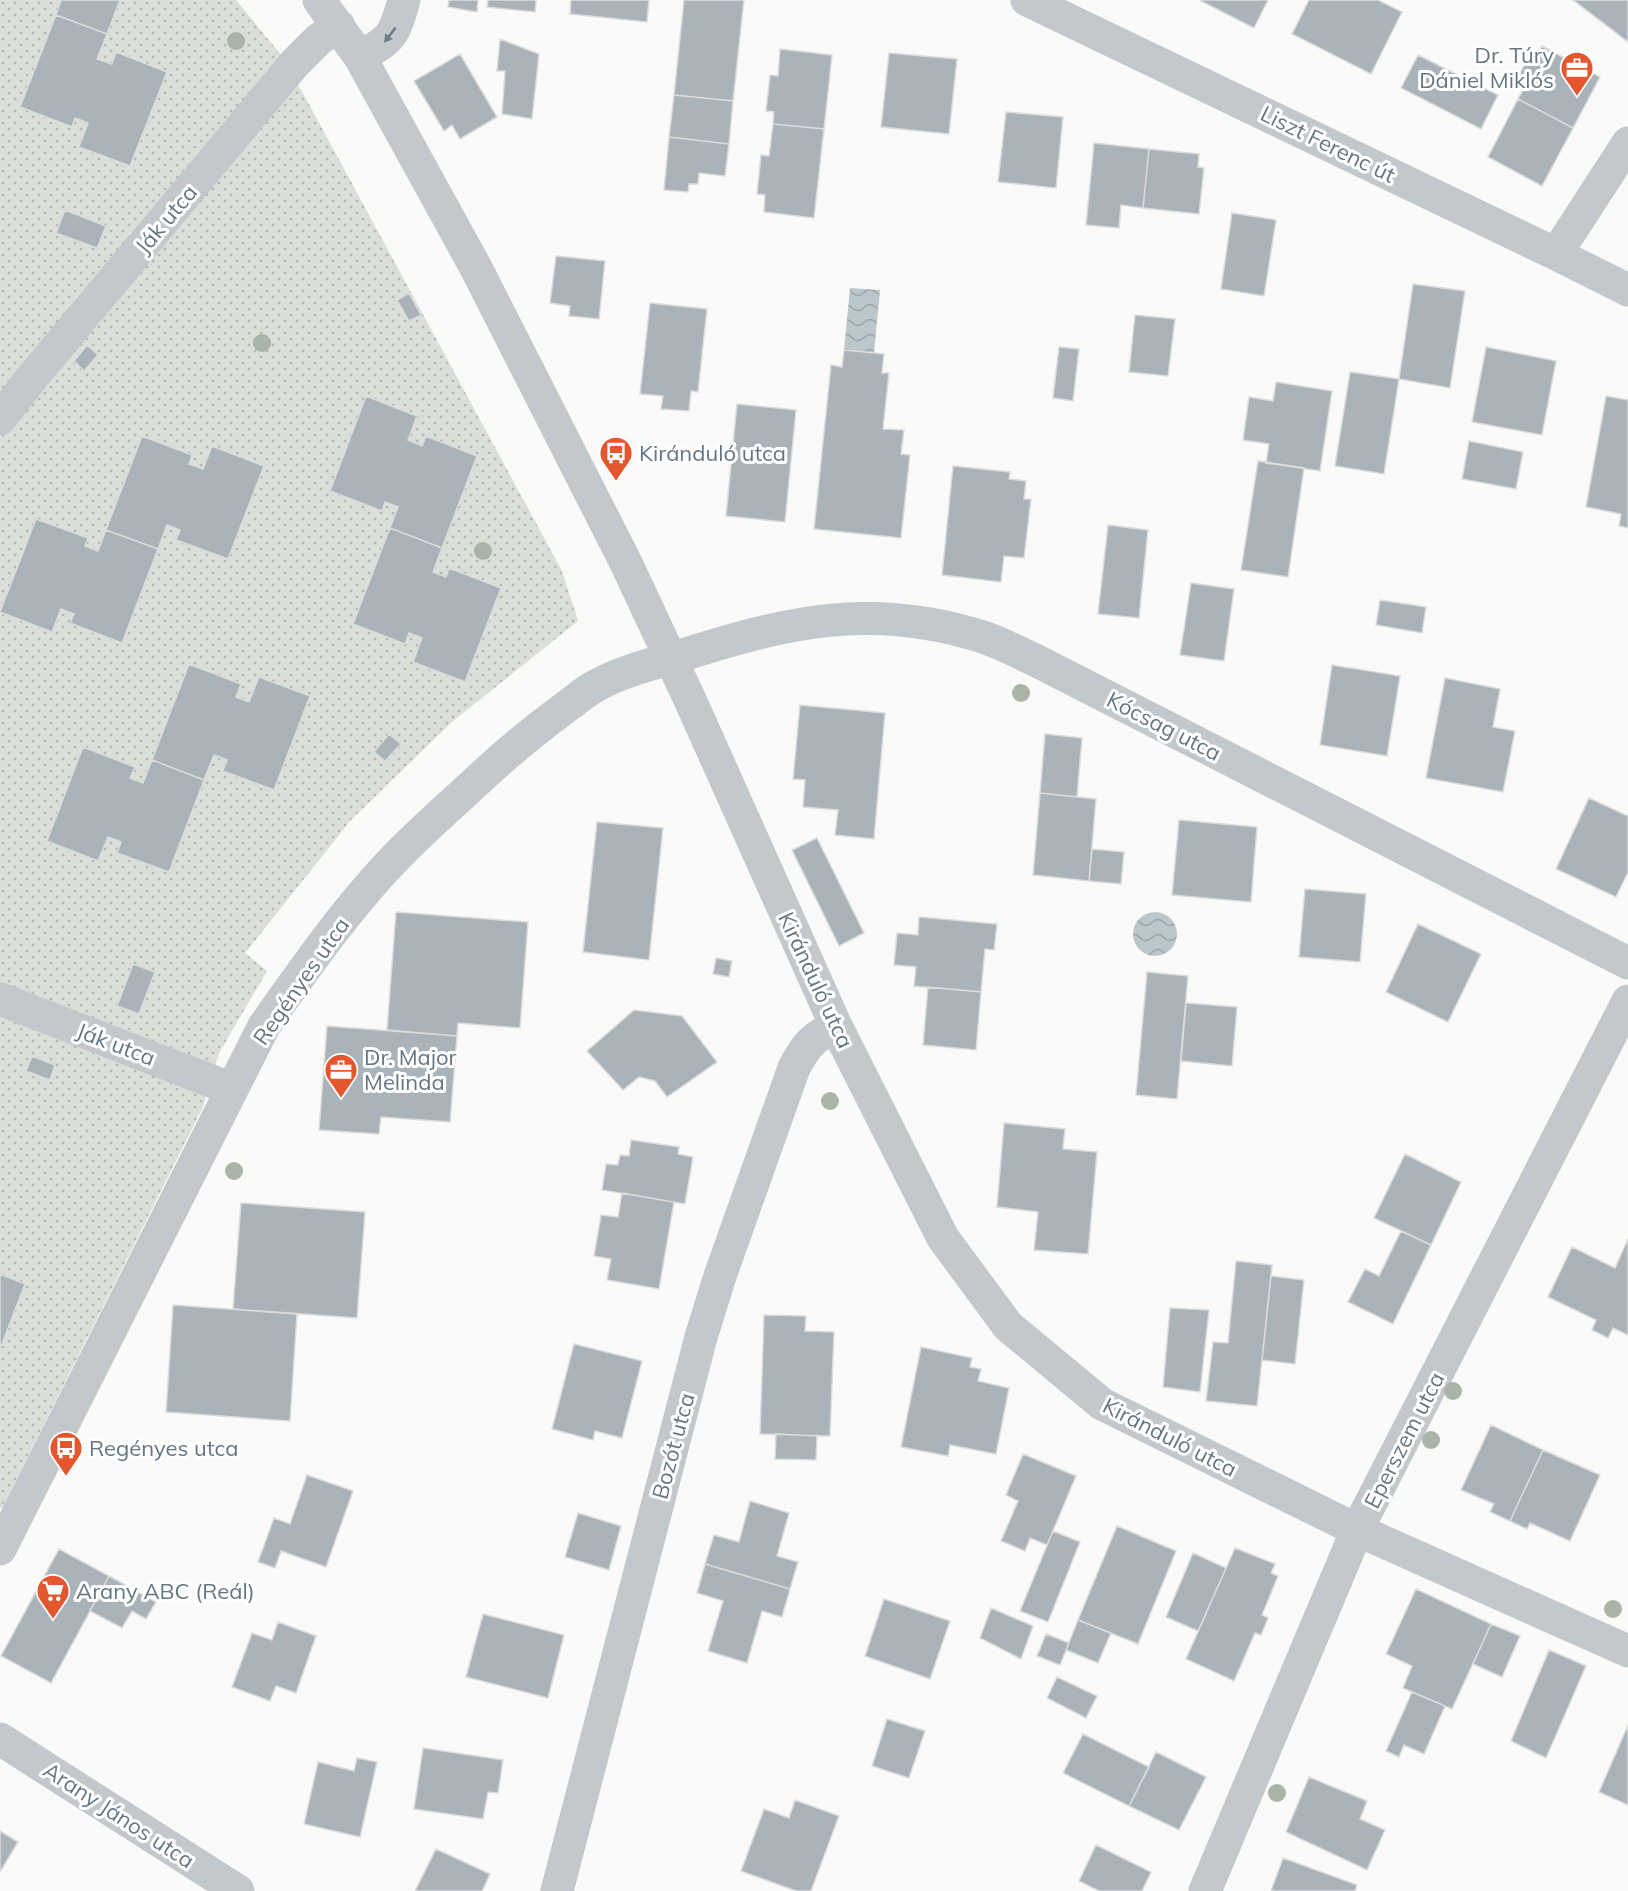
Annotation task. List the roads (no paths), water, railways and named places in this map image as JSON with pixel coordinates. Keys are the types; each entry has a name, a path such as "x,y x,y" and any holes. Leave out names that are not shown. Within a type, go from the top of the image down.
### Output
{"street":[{"name":"Kiránduló utca","path":"319,0 360,57 476,268 627,563 836,1026 943,1238 1008,1326 1102,1404 1358,1530 1628,1651"},
{"path":"360,57 383,44 393,34 404,0"},
{"name":"Liszt Ferenc út","path":"1027,0 1628,290"},
{"name":"Ják utca","path":"0,419 295,63 320,39 339,26"},
{"path":"1556,254 1628,142"},
{"name":"Kócsag utca","path":"671,659 748,634 797,624 841,619 887,618 945,627 986,638 1035,660 1628,963"},
{"name":"Regényes utca","path":"0,1549 264,1026 297,980 368,889 403,850 504,756 592,688 624,673 671,659"},
{"name":"Ják utca","path":"0,999 232,1089"},
{"name":"Eperszem utca","path":"1205,1891 1358,1530 1628,1001"},
{"name":"Bozót utca","path":"557,1891 701,1337 720,1276 794,1068 804,1048 816,1035 836,1026"},
{"name":"Arany János utca","path":"0,1739 238,1891"}],"water":[{"path":"850,288 880,290 874,353 844,350"},
{"path":"1155,912 1170,919 1177,934 1170,949 1155,956 1140,949 1133,934 1140,919"}],"place":[{"name":"Dr. Túry Dániel Miklós","path":"1577,97"},
{"name":"Kiránduló utca","path":"616,482"},
{"name":"Dr. Major Melinda","path":"341,1099"},
{"name":"Regényes utca","path":"66,1477"},
{"name":"Arany ABC (Reál)","path":"53,1620"}]}
